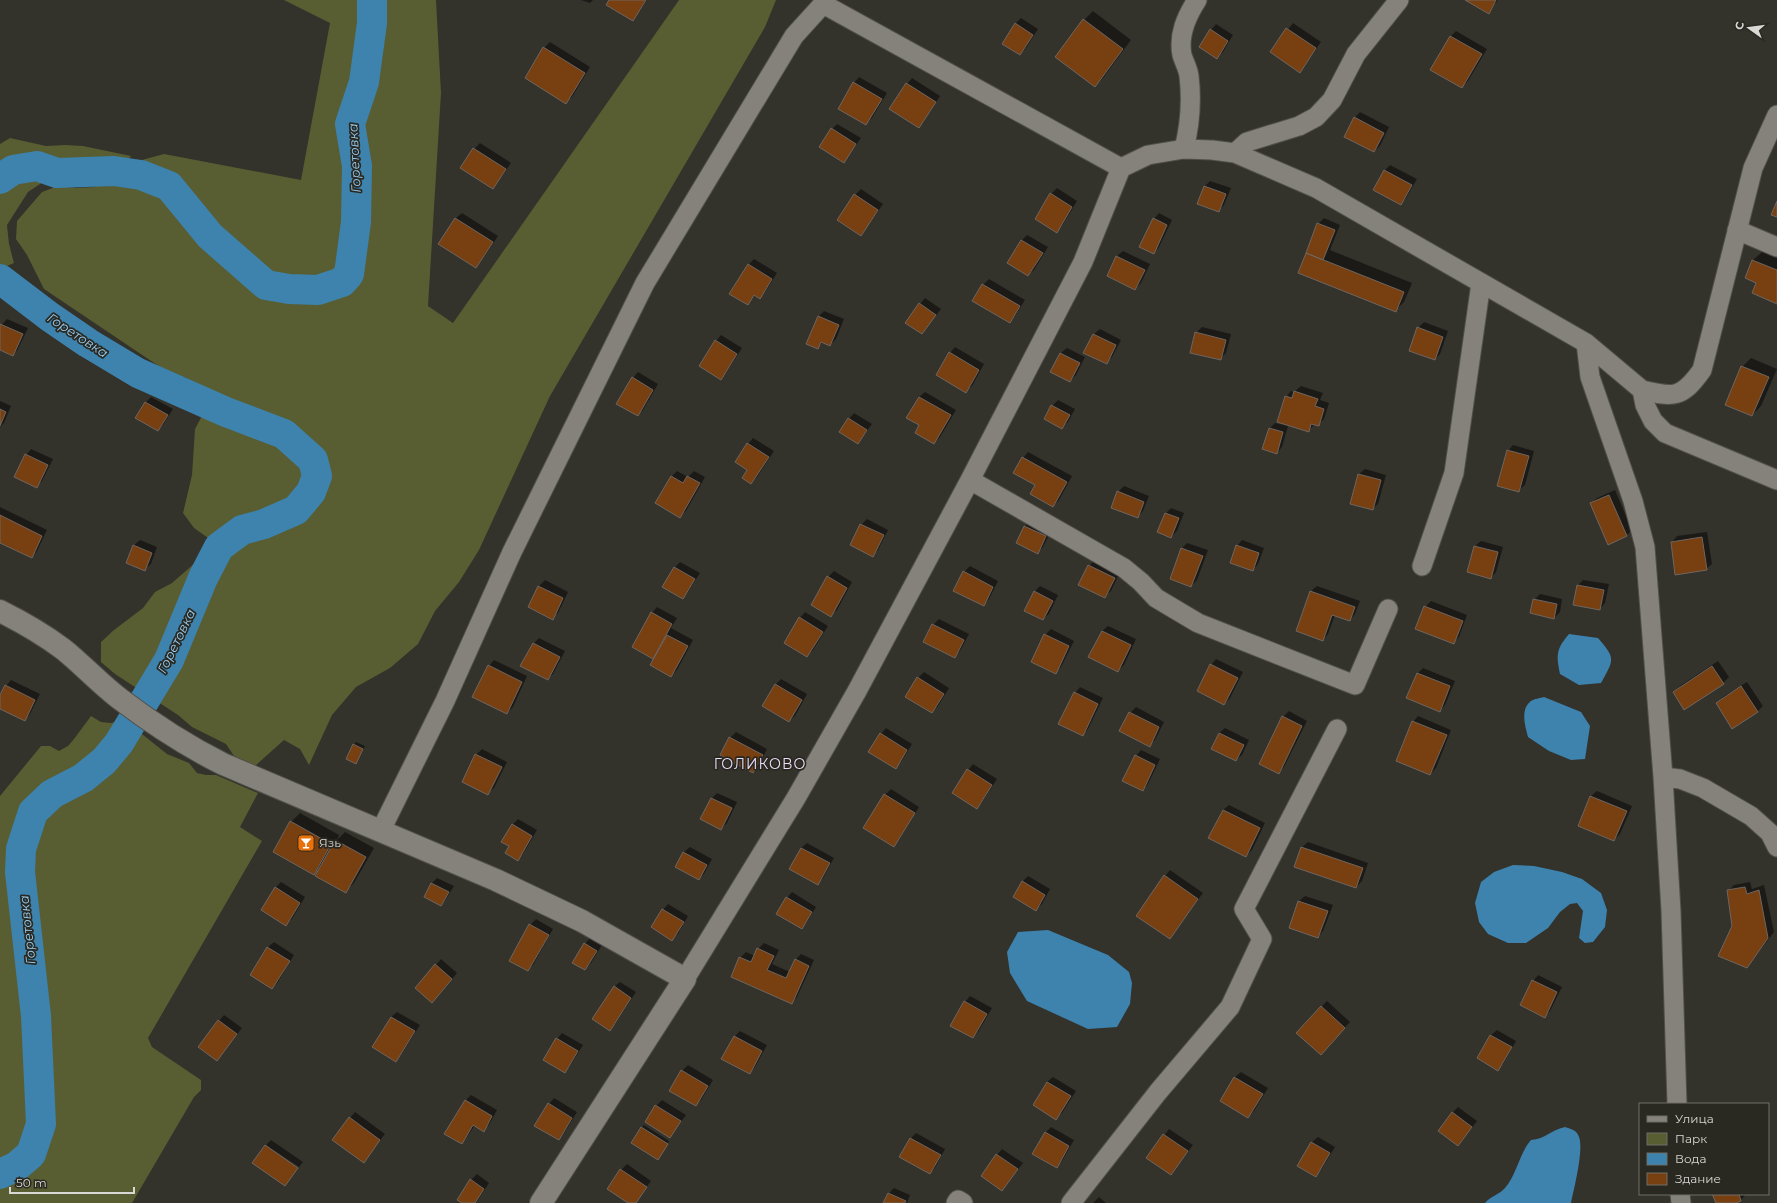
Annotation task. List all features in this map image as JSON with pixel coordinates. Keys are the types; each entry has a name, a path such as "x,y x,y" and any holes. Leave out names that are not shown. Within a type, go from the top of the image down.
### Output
{"street":[{"path":"1184,149 1189,128 1190,101 1189,74 1182,57 1180,41 1185,22 1197,0"},
{"path":"1235,153 1247,142 1299,126 1316,117 1332,100 1356,54 1399,0"},
{"path":"381,830 445,701 512,552 645,283 794,36 823,4 1121,168"},
{"path":"541,1203 685,979 796,798 850,704 970,480 1083,262 1121,168 1148,155 1184,149 1235,153 1316,188 1586,343 1642,390 1662,395 1676,395 1691,386 1702,370 1753,168 1777,115"},
{"path":"1737,230 1777,247"},
{"path":"1422,566 1454,473 1481,283"},
{"path":"1586,343 1590,377 1633,501 1645,547 1663,777 1671,911 1677,1103"},
{"path":"1642,390 1646,405 1653,421 1665,433 1777,480"},
{"path":"970,480 1124,568 1141,582 1156,598 1198,624 1355,685 1388,610"},
{"path":"0,611 37,631 62,649 119,698 156,725 193,749 223,764 496,880 582,921 685,979"},
{"path":"1071,1203 1158,1092 1230,1007 1262,938 1244,909 1338,729"},
{"path":"1663,777 1680,779 1703,788 1751,816 1770,833 1777,847"},
{"path":"956,1203 958,1200 963,1203"}],"green space":[{"path":"284,0 436,0 441,93 428,306 453,323 679,0 776,0 765,27 550,396 479,550 459,582 435,611 418,644 390,668 356,687 332,715 309,765 300,749 284,740 255,766 236,759 226,744 192,727 178,715 115,674 101,662 101,642 143,608 155,592 172,583 203,556 211,540 194,528 183,513 192,475 195,429 204,412 187,378 169,373 44,289 27,255 16,239 17,221 42,192 58,186 76,188 94,187 112,181 142,160 164,154 301,180 330,23"},
{"path":"10,138 46,146 83,146 131,156 119,173 81,182 43,182 28,192 7,225 9,244 14,263 0,269 0,144"},
{"path":"91,716 101,722 111,723 120,721 128,723 167,754 189,763 197,773 216,775 258,793 240,827 262,841 148,1038 152,1047 201,1080 201,1090 194,1097 132,1203 0,1203 0,796 41,746 50,746 59,751 68,746"}],"water":[{"path":"1569,634 1598,638 1608,651 1611,664 1601,683 1579,685 1560,674 1558,652 1559,648"},
{"path":"1544,697 1581,712 1590,726 1585,759 1571,760 1549,751 1528,737 1524,718 1525,708 1531,701"},
{"path":"1513,865 1534,866 1562,872 1582,879 1601,893 1607,910 1605,927 1593,942 1585,943 1579,938 1583,911 1577,903 1570,904 1560,912 1548,928 1526,943 1508,943 1488,934 1479,922 1475,903 1481,882 1494,872"},
{"path":"1048,930 1108,955 1129,972 1132,983 1130,1004 1117,1027 1088,1029 1027,1001 1010,973 1007,952 1018,932"},
{"path":"1565,1127 1574,1130 1577,1133 1580,1143 1578,1169 1571,1203 1485,1203 1503,1190 1509,1182 1531,1140 1541,1138 1555,1130"}],"building":[{"path":"609,0 646,0 633,21 606,5"},
{"path":"1465,0 1496,0 1489,14"},
{"path":"1083,19 1123,49 1095,87 1055,57"},
{"path":"1015,23 1033,35 1020,55 1002,44"},
{"path":"1286,28 1316,48 1300,73 1270,52"},
{"path":"1210,29 1228,41 1217,59 1199,47"},
{"path":"1450,36 1482,54 1462,88 1430,70"},
{"path":"543,47 585,73 566,104 525,78"},
{"path":"853,82 882,99 866,125 838,109"},
{"path":"906,83 936,102 919,128 889,109"},
{"path":"1354,117 1384,133 1374,152 1344,137"},
{"path":"831,128 856,144 844,163 819,147"},
{"path":"473,148 506,169 493,189 460,168"},
{"path":"1384,170 1412,185 1401,205 1373,190"},
{"path":"1204,186 1226,194 1219,212 1197,204"},
{"path":"1050,193 1072,207 1057,233 1035,219"},
{"path":"854,194 878,210 861,236 837,220"},
{"path":"1777,201 1777,217 1771,215"},
{"path":"455,218 493,242 476,268 438,244"},
{"path":"1153,218 1167,225 1154,254 1139,247"},
{"path":"1317,223 1335,230 1323,260 1306,253"},
{"path":"1021,240 1043,253 1028,276 1007,263"},
{"path":"1306,253 1404,292 1396,312 1298,273"},
{"path":"1116,256 1145,270 1135,290 1107,276"},
{"path":"1752,260 1777,270 1777,304 1752,293 1756,283 1745,278"},
{"path":"748,264 772,279 760,299 754,295 748,305 729,294"},
{"path":"982,284 1020,306 1010,323 972,301"},
{"path":"919,303 936,315 922,334 905,323"},
{"path":"818,316 839,325 830,346 821,342 818,349 806,344"},
{"path":"0,324 23,334 13,356 0,350"},
{"path":"1417,327 1443,337 1435,360 1409,351"},
{"path":"1195,332 1226,340 1221,360 1190,353"},
{"path":"1093,334 1116,345 1107,364 1083,353"},
{"path":"715,340 737,354 721,380 699,366"},
{"path":"949,352 979,370 966,393 936,375"},
{"path":"1060,353 1080,363 1070,382 1050,372"},
{"path":"1741,366 1769,377 1752,416 1725,405"},
{"path":"632,377 653,390 638,416 616,404"},
{"path":"1294,391 1318,399 1315,406 1324,409 1319,426 1311,424 1309,432 1277,422 1285,396 1292,398"},
{"path":"919,397 951,415 934,444 915,433 919,425 906,418"},
{"path":"145,402 168,415 158,431 135,418"},
{"path":"1051,405 1070,415 1062,429 1044,419"},
{"path":"0,409 6,412 0,426"},
{"path":"848,418 867,430 858,444 839,432"},
{"path":"1269,428 1283,432 1277,454 1262,449"},
{"path":"747,443 769,457 751,484 742,478 747,470 735,462"},
{"path":"1507,450 1529,456 1519,492 1497,486"},
{"path":"25,454 48,465 37,488 14,477"},
{"path":"1022,457 1067,482 1053,507 1030,494 1035,485 1013,473"},
{"path":"1358,474 1381,480 1373,510 1350,504"},
{"path":"671,476 683,483 687,476 700,483 680,518 655,503"},
{"path":"1117,491 1144,502 1138,518 1111,508"},
{"path":"1609,495 1627,536 1608,545 1590,503"},
{"path":"1165,513 1179,518 1171,538 1157,532"},
{"path":"0,515 42,536 32,558 0,543"},
{"path":"860,524 884,535 873,557 850,545"},
{"path":"1024,526 1046,536 1038,554 1016,543"},
{"path":"1702,537 1707,570 1675,575 1671,542"},
{"path":"133,545 152,553 145,571 126,563"},
{"path":"1236,545 1259,553 1253,571 1230,563"},
{"path":"1474,546 1498,552 1491,579 1467,572"},
{"path":"1181,548 1203,556 1191,587 1170,579"},
{"path":"1088,565 1115,578 1105,598 1078,585"},
{"path":"674,567 695,579 683,599 662,587"},
{"path":"963,571 993,587 984,606 953,591"},
{"path":"827,576 847,588 831,617 811,605"},
{"path":"1577,585 1604,590 1600,610 1573,605"},
{"path":"538,586 563,598 553,620 528,607"},
{"path":"1034,591 1053,601 1043,620 1024,611"},
{"path":"1310,591 1355,607 1350,621 1332,615 1323,641 1296,631"},
{"path":"1533,599 1557,604 1554,619 1530,613"},
{"path":"1424,606 1463,621 1454,644 1415,629"},
{"path":"651,612 672,624 653,659 632,647"},
{"path":"799,617 823,632 807,657 784,643"},
{"path":"932,624 964,640 955,658 923,642"},
{"path":"1102,631 1131,645 1118,672 1088,657"},
{"path":"1044,634 1069,646 1056,674 1031,662"},
{"path":"667,635 688,646 671,677 650,665"},
{"path":"533,643 560,657 548,680 520,666"},
{"path":"1210,664 1238,678 1224,705 1197,691"},
{"path":"488,665 522,682 507,714 472,697"},
{"path":"1712,666 1724,684 1684,710 1673,692"},
{"path":"1417,673 1450,686 1440,712 1406,698"},
{"path":"917,677 944,694 932,713 905,697"},
{"path":"775,684 802,700 789,722 762,706"},
{"path":"5,685 35,700 25,721 0,709 0,695"},
{"path":"1741,686 1758,712 1732,729 1716,703"},
{"path":"1074,692 1098,704 1083,736 1058,724"},
{"path":"1129,712 1159,727 1150,747 1119,731"},
{"path":"1282,716 1302,726 1279,774 1259,764"},
{"path":"1412,721 1447,735 1430,775 1396,761"},
{"path":"880,733 907,750 896,769 868,752"},
{"path":"1219,733 1244,745 1236,761 1211,749"},
{"path":"729,737 763,755 753,773 720,755"},
{"path":"353,744 363,749 356,764 346,759"},
{"path":"475,754 502,767 488,795 462,782"},
{"path":"1135,755 1155,765 1143,791 1122,781"},
{"path":"967,769 992,785 977,809 952,793"},
{"path":"884,794 915,813 894,847 863,828"},
{"path":"1590,796 1627,811 1614,841 1578,826"},
{"path":"711,798 732,808 721,830 700,819"},
{"path":"1223,810 1260,828 1246,857 1208,838"},
{"path":"290,821 331,844 314,875 273,852"},
{"path":"512,824 532,836 518,861 505,853 509,846 501,842"},
{"path":"335,840 366,857 346,893 315,876"},
{"path":"1301,847 1363,868 1356,888 1294,867"},
{"path":"801,848 830,863 818,885 789,869"},
{"path":"683,852 707,865 699,880 675,867"},
{"path":"1164,875 1198,899 1170,939 1136,916"},
{"path":"1022,881 1045,895 1036,911 1013,897"},
{"path":"431,883 449,892 441,906 424,897"},
{"path":"275,887 300,903 286,926 261,910"},
{"path":"1745,887 1747,894 1759,890 1768,938 1747,968 1718,956 1732,926 1727,890"},
{"path":"786,897 812,912 802,929 776,914"},
{"path":"1298,901 1328,911 1318,938 1289,928"},
{"path":"662,909 684,922 672,941 651,927"},
{"path":"529,924 549,935 528,971 509,961"},
{"path":"584,943 597,951 585,970 572,963"},
{"path":"267,947 290,961 272,989 250,975"},
{"path":"757,948 774,956 767,970 786,978 795,959 809,966 792,1004 731,977 739,957 751,962"},
{"path":"435,964 452,979 432,1003 415,988"},
{"path":"1532,980 1557,992 1545,1018 1520,1005"},
{"path":"614,986 631,998 610,1031 592,1019"},
{"path":"964,1001 987,1014 973,1038 950,1026"},
{"path":"1321,1006 1345,1028 1321,1055 1296,1033"},
{"path":"391,1017 415,1031 396,1062 372,1047"},
{"path":"218,1020 237,1034 217,1061 198,1047"},
{"path":"1490,1035 1512,1047 1498,1071 1477,1058"},
{"path":"734,1036 762,1051 750,1074 721,1059"},
{"path":"556,1038 578,1051 565,1073 543,1060"},
{"path":"681,1070 708,1086 696,1106 669,1091"},
{"path":"1234,1077 1263,1094 1248,1118 1220,1101"},
{"path":"1047,1082 1071,1096 1056,1120 1033,1105"},
{"path":"465,1100 492,1116 484,1132 473,1125 462,1144 444,1134"},
{"path":"548,1103 572,1118 559,1140 534,1126"},
{"path":"655,1105 681,1121 670,1138 645,1122"},
{"path":"1452,1112 1472,1127 1458,1146 1438,1131"},
{"path":"349,1117 380,1140 364,1163 332,1140"},
{"path":"641,1127 668,1144 658,1160 631,1143"},
{"path":"1045,1132 1069,1146 1057,1168 1032,1154"},
{"path":"1163,1134 1188,1151 1171,1175 1146,1158"},
{"path":"910,1138 941,1155 930,1174 899,1157"},
{"path":"1311,1142 1330,1153 1316,1177 1297,1166"},
{"path":"265,1145 298,1168 285,1186 252,1163"},
{"path":"996,1154 1018,1169 1002,1191 981,1176"},
{"path":"620,1169 647,1187 636,1203 628,1203 607,1189"},
{"path":"470,1179 484,1189 475,1203 462,1203 457,1200"},
{"path":"888,1193 906,1201 905,1203 883,1203"},
{"path":"1712,1195 1739,1195 1741,1201 1736,1203 1716,1203"}],"waterway":[{"name":"Горетовка","path":"0,179 13,170 37,166 57,173 114,171 141,175 169,186 210,236 266,285 289,289 318,290 342,282 349,274 356,222 357,166 350,124 364,82 372,23 372,0"},
{"name":"Горетовка","path":"0,279 50,317 88,343 138,373 226,412 284,434 313,460 317,476 311,492 296,510 264,524 242,530 219,547 203,578 169,660 119,743 104,761 83,778 52,794 33,812 21,849 20,872 36,1016 41,1124 31,1154 17,1166 0,1174"}],"place":[{"name":"Язь","path":"306,843"}],"district":[{"name":"ГОЛИКОВО","path":"760,764"}]}
